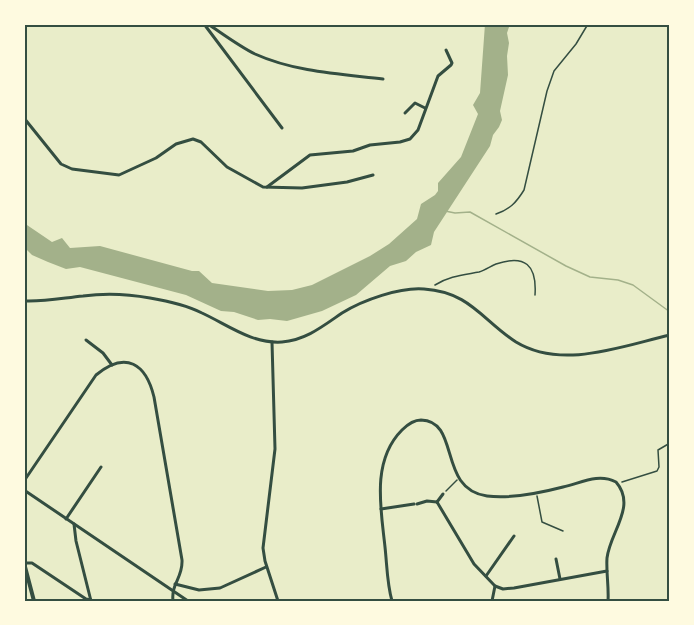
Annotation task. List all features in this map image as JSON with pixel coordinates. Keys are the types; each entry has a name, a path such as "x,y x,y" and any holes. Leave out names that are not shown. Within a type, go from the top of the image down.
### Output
{"street":[{"path":"206,24 254,53 270,59 324,72 383,79"},
{"path":"206,24 282,128"},
{"path":"267,187 310,155 348,151 370,144 410,139 418,130 424,108 438,76 452,63 446,50"},
{"path":"405,113 415,104 424,108"},
{"path":"24,118 61,164 67,168 119,175 156,158 176,144 193,139 201,142 227,167 267,187 302,188 347,182 373,175"},
{"path":"24,301 98,295 147,297 179,304 201,312 246,336 272,342 303,337 317,331 348,310 387,294 403,290 429,289 452,294 471,304 518,343 548,354 580,355 670,335"},
{"path":"86,340 112,364"},
{"path":"272,342 276,434 264,557 278,601"},
{"path":"24,481 96,375 112,364 122,363 133,364 147,375 151,382 158,416 182,560 182,572 172,589 173,601"},
{"path":"392,601 380,485 384,461 392,441 411,423 422,420 429,421 440,428 444,433 449,458 458,478 484,496 511,496 537,492 598,478 612,480 618,484 625,503 622,518 610,546 607,572 608,601"},
{"path":"66,519 101,467"},
{"path":"24,490 188,601"},
{"path":"437,502 443,494"},
{"path":"381,509 427,501 437,502"},
{"path":"437,502 469,556 495,586 503,589 514,588 607,572"},
{"path":"74,524 91,601"},
{"path":"486,576 514,536"},
{"path":"556,559 560,579"},
{"path":"34,601 24,563 32,563 91,601"},
{"path":"175,584 199,590 220,588 267,567"},
{"path":"492,601 495,586"}],"path":[{"path":"496,214 507,211 516,204 524,190 547,91 554,71 576,44 588,24"},
{"path":"429,289 452,277 481,272 495,265 516,260 527,264 533,272 536,284 535,295"},
{"path":"618,484 657,471 659,467 658,450 670,443"},
{"path":"443,494 458,478"},
{"path":"537,492 542,522 563,531"}],"shaded area":[{"path":"485,24 510,24 507,33 508,75 500,111 502,120 493,135 490,146 434,232 431,245 416,252 406,261 390,266 356,295 322,311 287,321 258,320 234,312 221,311 186,295 80,267 66,269 32,255 24,247 24,223 52,242 62,238 70,248 100,246 199,271 212,283 268,291 292,290 312,285 389,244 417,219 421,204 435,195 438,191 438,183 461,157 478,114 473,105 480,93"}],"waterway":[{"path":"445,211 470,212 590,277 618,280 633,285 670,312"}]}
